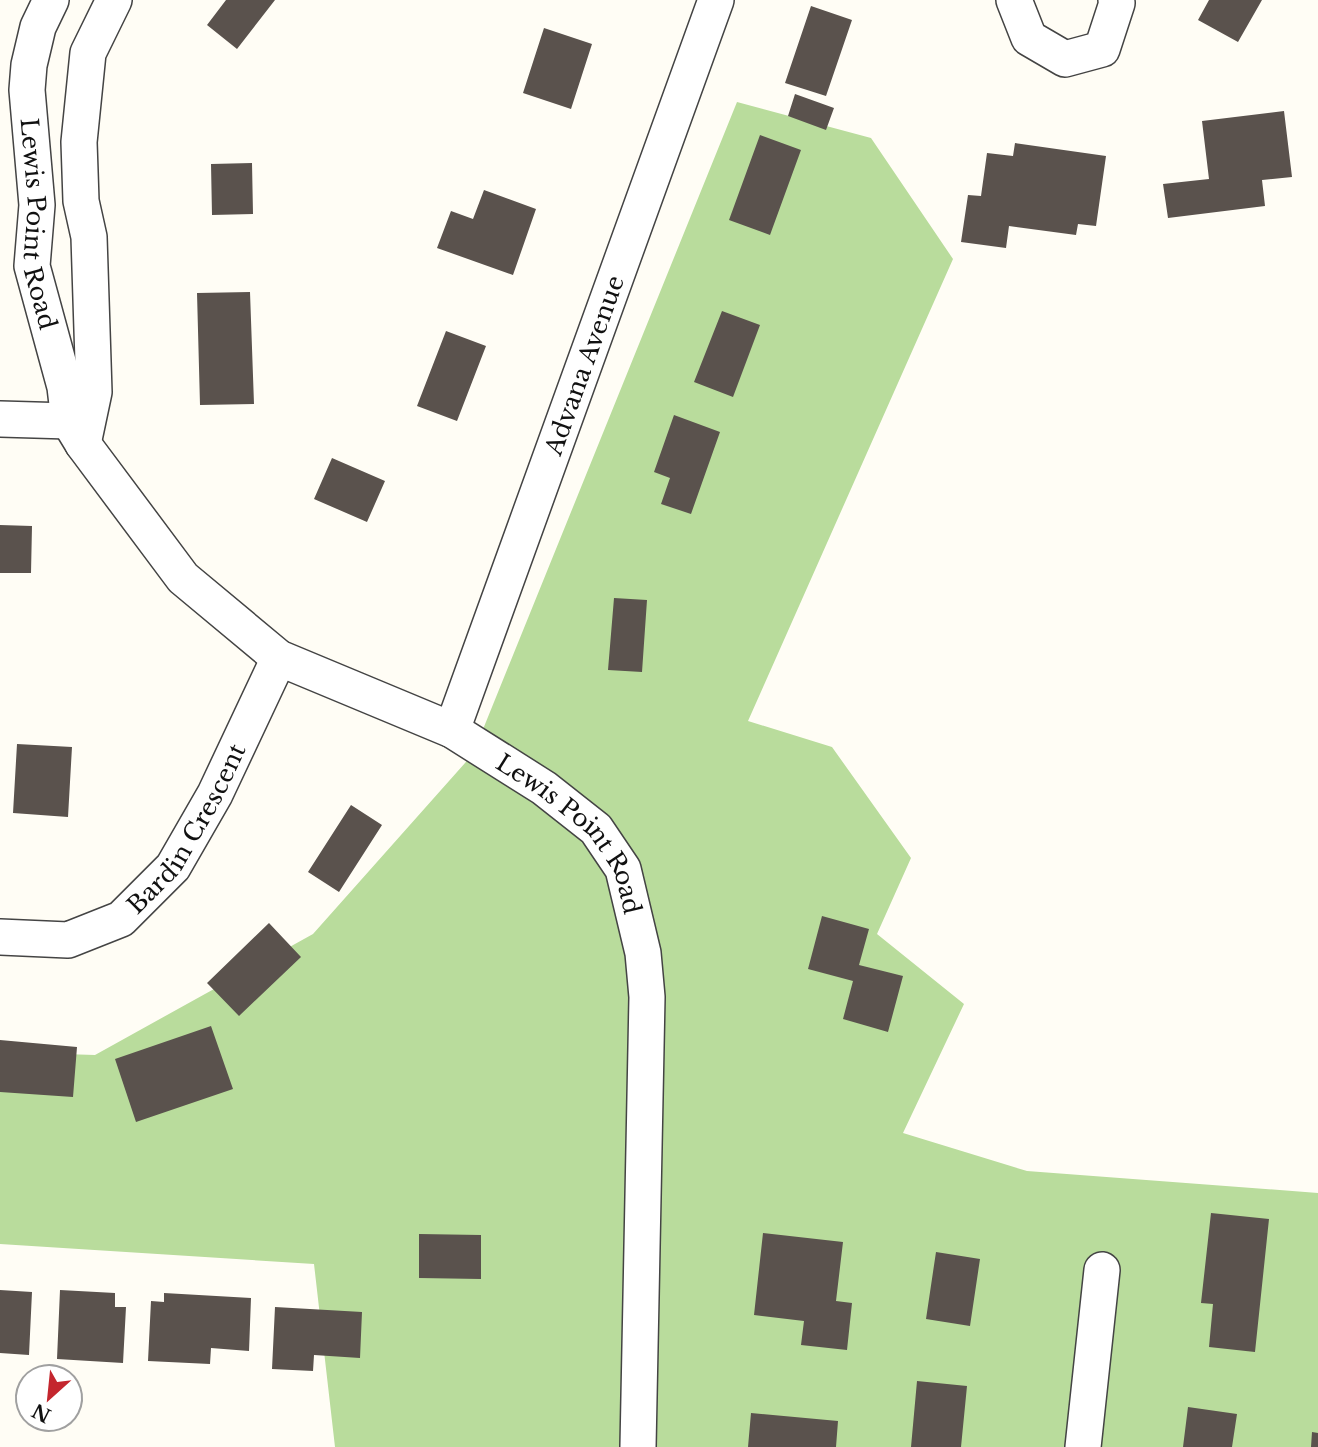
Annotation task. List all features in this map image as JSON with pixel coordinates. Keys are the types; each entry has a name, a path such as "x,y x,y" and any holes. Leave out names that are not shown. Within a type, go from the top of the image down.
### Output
{"street":[{"name":"Lewis Point Road","path":"51,0 37,27 27,90 37,205 32,266 76,432 183,578 279,658 452,730 544,788 596,829 623,869 643,953 647,997 638,1447"},
{"name":"Lewis Point Road","path":"76,432 94,392 89,237 80,201 79,142 88,53 114,0"},
{"name":"Advana Avenue","path":"452,730 716,0"},
{"path":"1014,0 1029,38 1065,59 1102,49 1116,0"},
{"path":"0,419 76,432"},
{"name":"Bardin Crescent","path":"0,937 68,940 121,919 173,867 215,794 279,658"},
{"path":"1083,1447 1102,1270"}],"green space":[{"path":"737,102 871,138 953,259 748,721 832,747 911,858 877,934 964,1004 903,1133 1027,1171 1318,1193 1318,1447 335,1447 314,1264 0,1244 0,1052 95,1055 313,934 473,754"}],"building":[{"path":"226,0 275,0 237,49 207,25"},
{"path":"1209,0 1262,0 1238,42 1198,20"},
{"path":"811,6 852,20 826,96 785,83"},
{"path":"544,28 592,44 571,109 523,93"},
{"path":"795,94 834,108 826,130 788,116"},
{"path":"1284,111 1292,177 1262,180 1265,206 1168,218 1163,184 1209,179 1202,121"},
{"path":"760,135 801,150 770,235 729,220"},
{"path":"1015,143 1106,156 1096,226 1078,224 1076,235 1009,226 1006,248 961,242 968,195 981,196 987,153 1013,156"},
{"path":"252,163 253,214 212,215 211,164"},
{"path":"484,190 536,209 513,275 437,248 451,211 473,219"},
{"path":"250,292 254,404 200,405 197,293"},
{"path":"722,311 760,325 733,397 694,382"},
{"path":"446,331 486,346 457,421 417,406"},
{"path":"674,415 720,432 691,514 661,504 670,478 654,472"},
{"path":"332,458 385,481 367,522 314,499"},
{"path":"0,525 32,526 31,573 0,573"},
{"path":"614,598 647,600 642,672 608,670"},
{"path":"17,744 72,747 68,817 13,813"},
{"path":"351,805 382,825 339,892 308,872"},
{"path":"822,916 869,929 859,965 903,976 888,1032 843,1019 853,981 808,969"},
{"path":"269,923 301,957 239,1016 207,983"},
{"path":"211,1026 233,1089 136,1122 115,1059"},
{"path":"0,1040 77,1047 73,1097 0,1092"},
{"path":"1211,1213 1269,1219 1255,1352 1209,1347 1213,1304 1201,1303"},
{"path":"763,1233 843,1242 836,1301 852,1303 847,1350 801,1345 804,1321 754,1315"},
{"path":"419,1234 481,1235 481,1279 419,1278"},
{"path":"936,1252 980,1259 970,1326 926,1319"},
{"path":"0,1290 32,1292 29,1355 0,1353"},
{"path":"60,1290 115,1293 115,1307 126,1307 123,1363 57,1359"},
{"path":"164,1293 251,1298 249,1351 211,1348 210,1364 148,1361 151,1301 164,1302"},
{"path":"275,1307 362,1312 360,1358 314,1355 313,1371 272,1369"},
{"path":"917,1381 967,1386 961,1447 911,1447"},
{"path":"1188,1407 1237,1414 1232,1447 1183,1447"},
{"path":"751,1413 838,1421 836,1447 748,1447"},
{"path":"1312,1432 1318,1433 1318,1447 1311,1447"}]}
